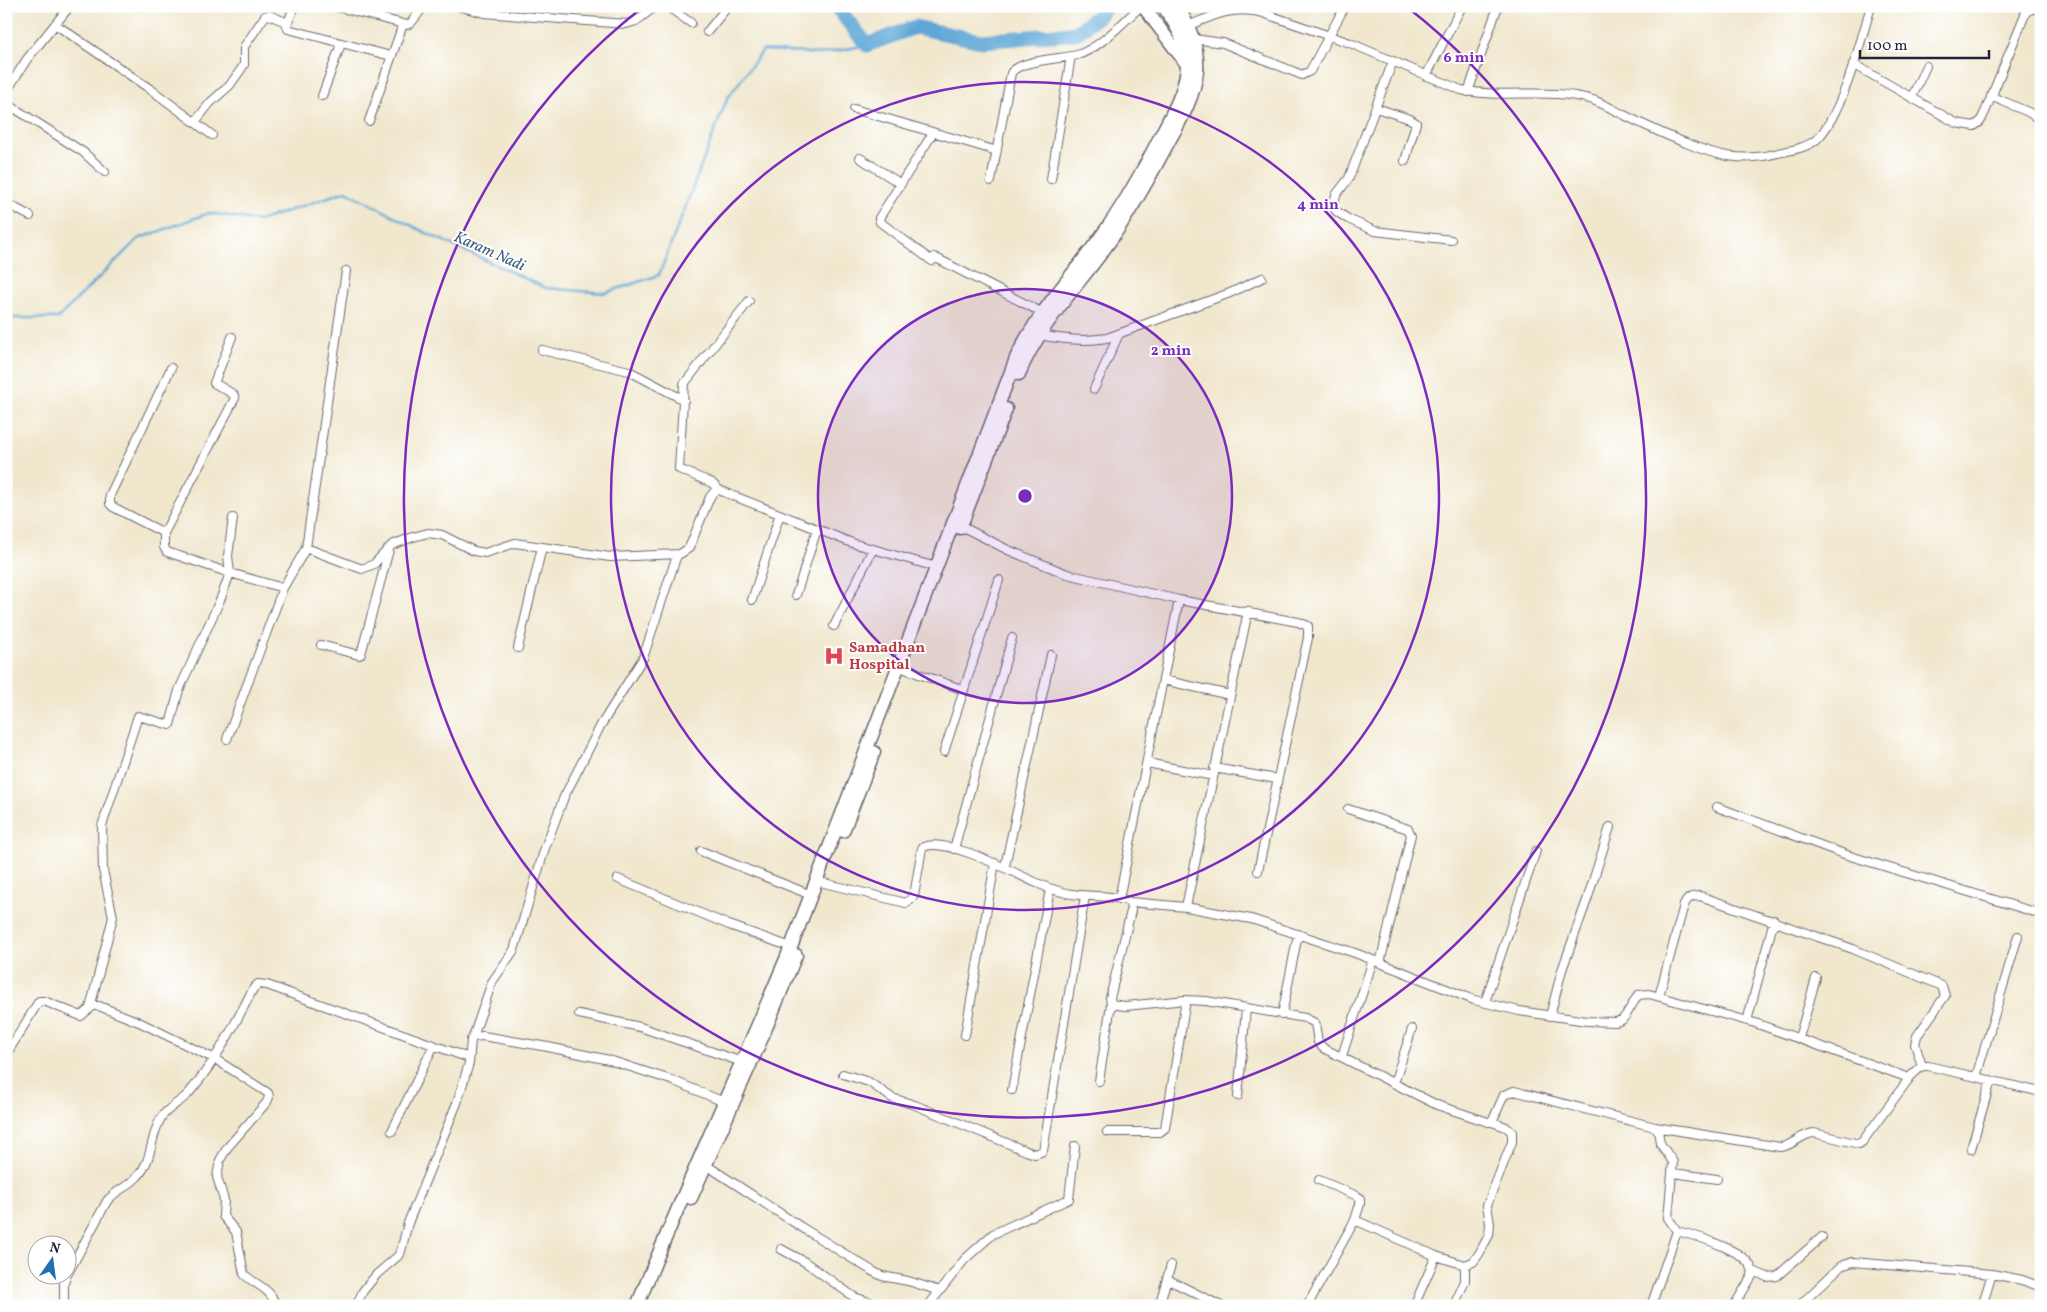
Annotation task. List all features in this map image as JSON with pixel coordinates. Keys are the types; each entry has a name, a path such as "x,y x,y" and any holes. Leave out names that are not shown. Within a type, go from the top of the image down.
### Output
{"main road":[{"path":"1142,6 1187,64"},
{"path":"637,1306 696,1164 742,1062 757,1039 1026,337 1100,238 1128,194 1189,82 1183,41 1163,6"},
{"path":"646,1306 824,883 1022,367 1039,335 1102,252 1136,202 1177,126 1197,60 1194,39 1178,6"}],"street":[{"path":"6,92 27,59 70,6"},
{"path":"294,6 287,28 290,30 391,56"},
{"path":"334,6 402,24 411,23 424,6"},
{"path":"464,7 484,13 626,24 636,21 656,6"},
{"path":"667,6 691,23"},
{"path":"707,32 728,6"},
{"path":"991,181 1013,70 1023,65 1087,51 1142,6"},
{"path":"1266,14 1269,6"},
{"path":"1194,39 1223,43 1302,75 1310,71 1345,6"},
{"path":"1426,76 1462,6"},
{"path":"1468,92 1480,53 1498,6"},
{"path":"1188,26 1225,11 1246,9 1330,36 1454,88 1468,92 1543,93 1576,96 1596,101 1688,144 1743,159 1758,158 1808,145 1817,139 1825,129 1838,104 1854,64 1871,6"},
{"path":"1854,64 1956,123 1970,127 1980,122 2026,12 2033,8 2039,9"},
{"path":"195,122 208,105 230,85 245,63 244,47 265,16 269,15 288,23"},
{"path":"56,24 153,91 212,135"},
{"path":"369,121 402,24"},
{"path":"322,96 341,44"},
{"path":"1050,179 1071,56"},
{"path":"1393,61 1350,178 1334,200 1336,211 1375,232 1451,240"},
{"path":"1912,97 1926,66"},
{"path":"1991,96 2028,112 2041,120"},
{"path":"6,103 83,152 105,172"},
{"path":"1376,108 1410,118 1416,123 1405,161"},
{"path":"854,110 996,151"},
{"path":"933,132 879,220 933,259 1043,313"},
{"path":"860,158 901,184"},
{"path":"6,203 30,216"},
{"path":"227,739 284,588 306,548 346,271"},
{"path":"1039,335 1071,340 1095,340 1119,334 1230,293 1262,278"},
{"path":"749,301 686,381 679,469 712,483 720,490 817,529 873,549 936,568"},
{"path":"1094,389 1119,334"},
{"path":"232,337 214,383 233,394 235,398 164,533 164,546 167,552 230,573 284,588"},
{"path":"542,350 630,371 684,400"},
{"path":"164,533 113,507 109,499 171,368"},
{"path":"306,548 362,569 374,564 389,548 413,536 428,533 442,535 479,553 489,552 504,545 516,543 610,557 677,554 683,553 689,548 710,497 714,492 720,490"},
{"path":"752,600 780,514"},
{"path":"90,1008 113,917 103,870 102,826 136,717 139,716 170,726 179,690 221,598 230,573 228,556 233,518"},
{"path":"961,526 1053,570 1179,600 1248,611 1308,626 1309,631 1258,871"},
{"path":"796,595 817,529"},
{"path":"518,648 542,547"},
{"path":"322,645 361,654 389,548"},
{"path":"834,626 873,549"},
{"path":"356,1306 363,1291 376,1274 398,1256 401,1251 408,1223 457,1104 473,1036 492,982 514,950 545,848 567,790 601,725 643,658 677,554"},
{"path":"944,752 998,580"},
{"path":"1119,899 1179,600"},
{"path":"1186,907 1248,611"},
{"path":"954,849 1012,638"},
{"path":"1005,866 1051,655"},
{"path":"905,669 964,690"},
{"path":"1163,680 1230,695"},
{"path":"1147,763 1213,776"},
{"path":"1214,768 1278,779"},
{"path":"1717,807 1847,855 2041,914"},
{"path":"1342,1056 1376,962 1411,835 1408,829 1348,809"},
{"path":"1550,1016 1562,970 1610,827"},
{"path":"824,883 906,903 914,896 922,848 930,845 954,849 1005,866 1050,889 1130,902 1186,907 1251,919 1376,962 1474,1000 1518,1011 1616,1022 1622,1020 1638,995 1649,994 1747,1021 1909,1078"},
{"path":"701,851 811,895"},
{"path":"1485,1002 1536,851"},
{"path":"965,1036 995,863"},
{"path":"618,879 729,925 791,947"},
{"path":"1012,1090 1050,889"},
{"path":"843,1074 869,1082 892,1098 924,1108 1026,1151 1035,1154 1043,1151 1085,896"},
{"path":"1659,996 1688,899 1693,896 1700,896 1774,920 1853,949 1942,986 1945,996 1917,1036 1915,1044 1922,1066"},
{"path":"1099,1081 1111,1004 1112,983 1130,910 1130,902"},
{"path":"1747,1021 1774,920"},
{"path":"1282,1015 1298,934"},
{"path":"1976,1076 2018,936"},
{"path":"1799,1038 1816,978"},
{"path":"78,1254 107,1200 114,1192 137,1178 148,1158 156,1126 162,1116 188,1095 215,1059 253,989 258,984 267,985 469,1058"},
{"path":"1111,1004 1125,1006 1170,1000 1206,1001 1305,1018 1315,1023 1318,1042 1323,1048 1437,1105 1479,1120 1506,1127 1512,1132 1512,1142 1487,1205 1490,1224 1486,1243 1473,1262 1465,1265 1436,1256 1355,1220"},
{"path":"1107,1132 1160,1132 1165,1128 1186,1000"},
{"path":"6,1054 39,1001 44,1001 81,1016 90,1008 96,1006 102,1007 215,1059 265,1091 269,1096 267,1102 223,1153 218,1166 217,1177 224,1200 223,1216 236,1232 244,1274 268,1292 274,1299 274,1306"},
{"path":"1238,1096 1246,1009"},
{"path":"579,1014 640,1027 742,1062"},
{"path":"1394,1083 1412,1029"},
{"path":"473,1036 483,1036 585,1054 674,1081 724,1102"},
{"path":"392,1131 434,1045"},
{"path":"1492,1122 1504,1095 1514,1092 1655,1126 1780,1146 1792,1144 1806,1134 1859,1144 1909,1078 1922,1066 1976,1076 2041,1092"},
{"path":"1971,1149 1991,1080"},
{"path":"1651,1306 1673,1227 1673,1162 1660,1143 1658,1130 1655,1126"},
{"path":"928,1306 971,1251 993,1234 1069,1199 1075,1146"},
{"path":"706,1165 874,1272 882,1276 908,1281 940,1291"},
{"path":"1673,1173 1717,1179"},
{"path":"1308,1306 1355,1220 1360,1204 1360,1198 1319,1180"},
{"path":"1673,1227 1722,1246 1741,1256 1752,1266 1754,1271 1767,1277 1777,1276 1822,1237"},
{"path":"782,1249 805,1262 854,1297 881,1306"},
{"path":"1414,1306 1436,1256"},
{"path":"1799,1306 1841,1266 1853,1262 1992,1274 2022,1280 2041,1287"},
{"path":"1159,1306 1171,1265"},
{"path":"1456,1301 1465,1281 1465,1265"},
{"path":"1734,1306 1754,1271"},
{"path":"1982,1306 1992,1274"},
{"path":"1167,1279 1221,1306"},
{"path":"64,1284 64,1306"}],"waterway":[{"path":"836,6 867,45 915,27 981,41 1076,33 1099,15 1106,6"},
{"name":"Karam Nadi","path":"6,318 58,318 138,239 209,213 259,221 346,191 422,231 546,288 605,293 659,275 727,99 763,50 821,54 867,45"}],"place":[{"name":"Samadhan Hospital","path":"834,656"}]}
